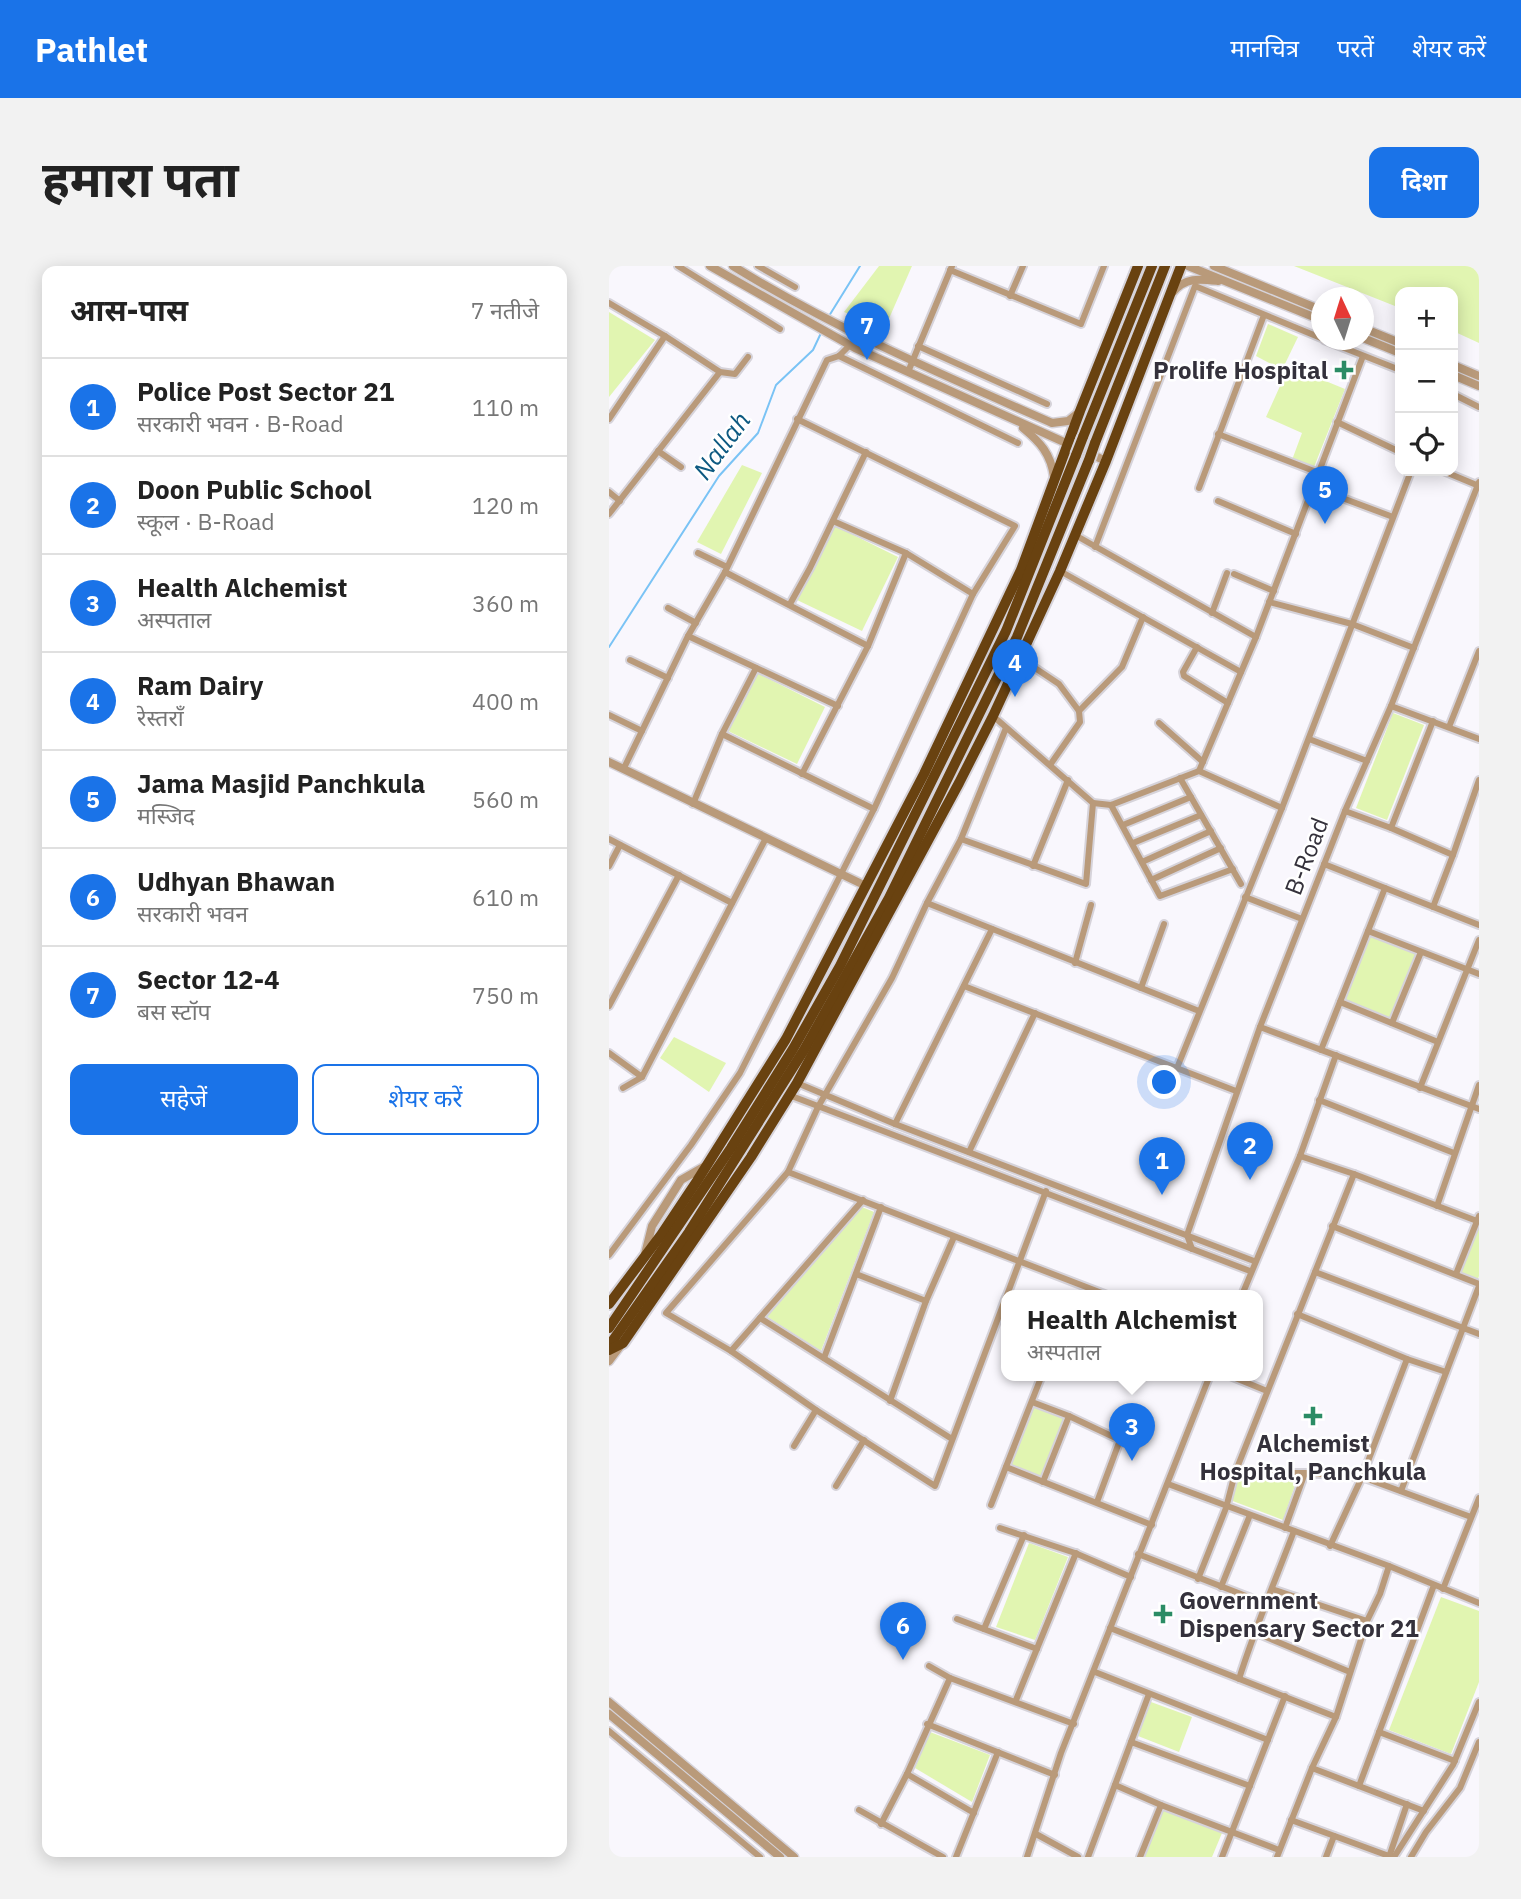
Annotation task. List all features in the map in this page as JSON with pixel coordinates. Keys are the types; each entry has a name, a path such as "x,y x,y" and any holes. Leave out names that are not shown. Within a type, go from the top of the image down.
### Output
{"highway":[{"path":"609,1328 650,1256 793,1049 840,966 1021,570 1138,266"},
{"path":"708,1169 786,1039 866,886 895,844 1006,631 1152,266"},
{"path":"609,1348 689,1232 804,1050 993,716 1060,571 1106,461 1181,266"},
{"path":"609,1348 623,1343 751,1157 789,1096 917,853 1017,637 1165,267"},
{"path":"609,1304 650,1256"}],"street":[{"path":"678,266 780,328"},
{"path":"710,266 849,345 1106,461"},
{"path":"758,266 795,287"},
{"path":"1010,296 1023,266"},
{"path":"908,372 951,268 1010,296 1081,324 1104,266"},
{"path":"1188,266 1311,316"},
{"path":"1214,266 1311,306"},
{"path":"734,280 738,267 839,326 1052,423 1068,421 1080,411"},
{"path":"1167,303 1177,287 1185,281 1197,279 1228,282"},
{"path":"1095,547 1195,286 1311,334"},
{"path":"609,303 720,372 735,374 748,357"},
{"path":"1199,488 1264,315"},
{"path":"1374,332 1395,341"},
{"path":"610,418 665,336"},
{"path":"1374,342 1395,351"},
{"path":"624,768 688,636 726,570 827,360 839,356 849,345"},
{"path":"918,346 1047,404"},
{"path":"1349,350 1395,368"},
{"path":"839,356 1018,443"},
{"path":"1199,771 1274,591 1363,356"},
{"path":"1458,367 1479,376"},
{"path":"609,514 720,372"},
{"path":"1458,377 1479,386"},
{"path":"1458,396 1479,407"},
{"path":"609,1255 691,1145 740,1073 874,809 973,594 1015,526 797,419"},
{"path":"1014,420 1046,450 1054,480"},
{"path":"1337,422 1395,450"},
{"path":"1218,434 1319,473"},
{"path":"658,452 681,467"},
{"path":"790,604 866,452"},
{"path":"1177,1068 1282,808 1409,476"},
{"path":"1456,476 1478,484"},
{"name":"B-Road","path":"1187,1234 1260,1027 1478,484"},
{"path":"1313,487 1393,517"},
{"path":"609,492 620,501"},
{"path":"1219,501 1296,534"},
{"path":"833,521 906,553 973,594"},
{"path":"1075,535 1255,637"},
{"path":"698,553 868,646"},
{"path":"802,774 868,646 906,553"},
{"path":"1060,571 1241,672"},
{"path":"1212,613 1231,574 1274,591"},
{"path":"1269,602 1352,624 1414,648"},
{"path":"668,608 696,623"},
{"path":"1079,711 1122,667 1143,617"},
{"path":"688,636 838,706"},
{"path":"1197,647 1183,672 1184,676 1228,703"},
{"path":"1449,727 1479,651"},
{"path":"1020,658 1059,684 1079,711 1080,722 1050,765"},
{"path":"630,660 668,678"},
{"path":"694,804 722,734 756,668"},
{"path":"1469,675 1479,678"},
{"path":"1391,706 1479,738"},
{"path":"609,715 642,732"},
{"path":"993,716 1093,803 1111,805 1199,771 1282,808"},
{"path":"1391,828 1433,721"},
{"path":"1160,723 1203,762"},
{"path":"1001,1310 935,1486 816,1410 731,1351 666,1313 788,1171 825,1094 892,978 961,839 1006,728"},
{"path":"722,734 874,809"},
{"path":"1308,738 1367,761"},
{"path":"609,774 612,763 624,768 866,886"},
{"path":"1180,778 1241,884"},
{"path":"1033,866 1068,780"},
{"path":"1433,907 1479,780"},
{"path":"1123,825 1191,797"},
{"path":"961,839 1086,884 1093,803"},
{"path":"1111,805 1160,896 1233,869"},
{"path":"1345,811 1454,855"},
{"path":"1133,843 1202,815"},
{"path":"1142,862 1211,831"},
{"path":"623,1088 642,1077 766,838"},
{"path":"609,839 732,903"},
{"path":"609,866 620,845"},
{"path":"1151,880 1221,848"},
{"path":"1324,864 1479,925"},
{"path":"609,1006 679,875"},
{"path":"1321,1050 1385,888"},
{"path":"1245,897 1302,919"},
{"path":"927,903 1199,1011"},
{"path":"1075,963 1091,905"},
{"path":"1140,988 1164,924"},
{"path":"887,1133 992,929"},
{"path":"1368,931 1479,974"},
{"path":"1420,1088 1479,940"},
{"path":"1392,1023 1421,951"},
{"path":"964,986 1236,1091"},
{"path":"1340,1002 1438,1042"},
{"path":"969,1152 1035,1013"},
{"path":"1260,1027 1475,1108"},
{"path":"609,1053 642,1077"},
{"path":"1244,1290 1300,1156 1336,1055"},
{"path":"797,1083 893,1123 1254,1261"},
{"path":"1437,1206 1454,1153 1475,1108 1479,1085"},
{"path":"789,1096 1250,1271"},
{"path":"1319,1100 1454,1153"},
{"path":"1300,1156 1478,1219 1456,1274"},
{"path":"650,1256 652,1226 681,1180 708,1169"},
{"path":"788,1171 1094,1290"},
{"path":"1198,1579 1227,1508 1235,1473 1354,1174"},
{"path":"1008,1290 1049,1183"},
{"path":"731,1351 863,1200"},
{"path":"824,1358 881,1208"},
{"path":"1332,1226 1479,1285 1401,1491"},
{"path":"1187,1234 1192,1249"},
{"path":"890,1401 926,1301 954,1237"},
{"path":"1315,1272 1479,1334"},
{"path":"856,1274 926,1301"},
{"path":"1297,1314 1446,1372"},
{"path":"760,1318 952,1439"},
{"path":"997,1321 1001,1322"},
{"path":"609,1360 623,1343"},
{"path":"1330,1546 1361,1478 1407,1359"},
{"path":"991,1505 1040,1381"},
{"path":"1027,1857 1037,1834 1061,1753 1208,1381"},
{"path":"1243,1381 1267,1391"},
{"path":"1032,1402 1120,1440 1097,1502"},
{"path":"794,1446 816,1410"},
{"path":"1044,1482 1069,1416"},
{"path":"836,1486 864,1440"},
{"path":"1006,1467 1151,1525"},
{"path":"1235,1473 1305,1473 1361,1478 1471,1517"},
{"path":"1285,1528 1305,1473"},
{"path":"1168,1484 1389,1566 1479,1603"},
{"path":"1443,1589 1479,1498"},
{"path":"1221,1587 1250,1516"},
{"path":"1000,1528 1076,1553 1131,1577"},
{"path":"1239,1679 1264,1603 1294,1531"},
{"path":"984,1629 1024,1535"},
{"path":"1016,1700 1076,1553"},
{"path":"1138,1554 1264,1603"},
{"path":"1115,1785 1278,1854 1312,1768 1336,1717 1367,1621 1389,1566"},
{"path":"1359,1786 1434,1585"},
{"path":"1272,1589 1367,1621"},
{"path":"957,1619 1037,1649"},
{"path":"1110,1628 1336,1717"},
{"path":"1254,1632 1350,1672"},
{"path":"929,1666 950,1678 1016,1700 1074,1724"},
{"path":"1095,1672 1268,1740"},
{"path":"881,1824 907,1774 927,1724 950,1678"},
{"path":"1088,1857 1150,1694"},
{"path":"1222,1857 1285,1696"},
{"path":"609,1702 794,1857"},
{"path":"1391,1857 1455,1761 1479,1702"},
{"path":"609,1714 779,1857"},
{"path":"927,1724 1055,1775"},
{"path":"609,1731 760,1857"},
{"path":"1379,1732 1455,1761"},
{"path":"1131,1742 1250,1786"},
{"path":"1411,1857 1426,1832 1460,1788 1479,1742"},
{"path":"956,1857 998,1752"},
{"path":"1312,1768 1424,1811"},
{"path":"907,1774 974,1813"},
{"path":"1391,1857 1407,1804"},
{"path":"1140,1857 1161,1805"},
{"path":"859,1810 943,1857"},
{"path":"1291,1820 1391,1857"},
{"path":"1037,1834 1078,1857"},
{"path":"1326,1857 1334,1836"}],"green space":[{"path":"879,266 912,266 884,330 844,312"},
{"path":"1294,266 1479,266 1479,343 1458,333 1458,287 1395,287 1395,306 1374,298 1374,287 1347,287"},
{"path":"609,312 655,340 609,397"},
{"path":"1268,324 1298,337 1282,370 1256,356"},
{"path":"1289,366 1345,389 1314,467 1292,460 1302,433 1266,417"},
{"path":"742,465 762,473 721,554 697,542"},
{"path":"833,525 898,557 862,631 797,600"},
{"path":"757,673 825,707 797,764 728,731"},
{"path":"1393,713 1424,725 1387,820 1356,808"},
{"path":"1371,936 1416,954 1389,1019 1344,1001"},
{"path":"674,1037 726,1063 709,1092 660,1058"},
{"path":"862,1207 874,1212 821,1351 766,1316"},
{"path":"1479,1223 1479,1276 1478,1279 1460,1272"},
{"path":"1033,1407 1064,1418 1041,1478 1011,1466"},
{"path":"1239,1476 1298,1477 1283,1520 1230,1500"},
{"path":"1029,1543 1068,1557 1035,1640 996,1627"},
{"path":"1441,1597 1479,1611 1479,1682 1451,1754 1389,1730"},
{"path":"1151,1702 1192,1717 1179,1752 1138,1736"},
{"path":"930,1732 990,1755 972,1802 915,1768"},
{"path":"1162,1810 1222,1833 1212,1857 1145,1857"}],"waterway":[{"name":"Nallah","path":"829,316 860,266"},
{"name":"Nallah","path":"609,647 719,476 758,433 776,385 813,350 821,333"}],"place":[{"name":"Sector 12-4","path":"867,360"},
{"name":"Prolife Hospital","path":"1344,370"},
{"name":"Jama Masjid Panchkula","path":"1325,524"},
{"name":"Ram Dairy","path":"1015,697"},
{"name":"Doon Public School","path":"1250,1180"},
{"name":"Police Post Sector 21","path":"1162,1195"},
{"name":"Alchemist Hospital, Panchkula","path":"1313,1416"},
{"name":"Health Alchemist","path":"1132,1461"},
{"name":"Government Dispensary Sector 21","path":"1163,1614"},
{"name":"Udhyan Bhawan","path":"903,1660"}]}
